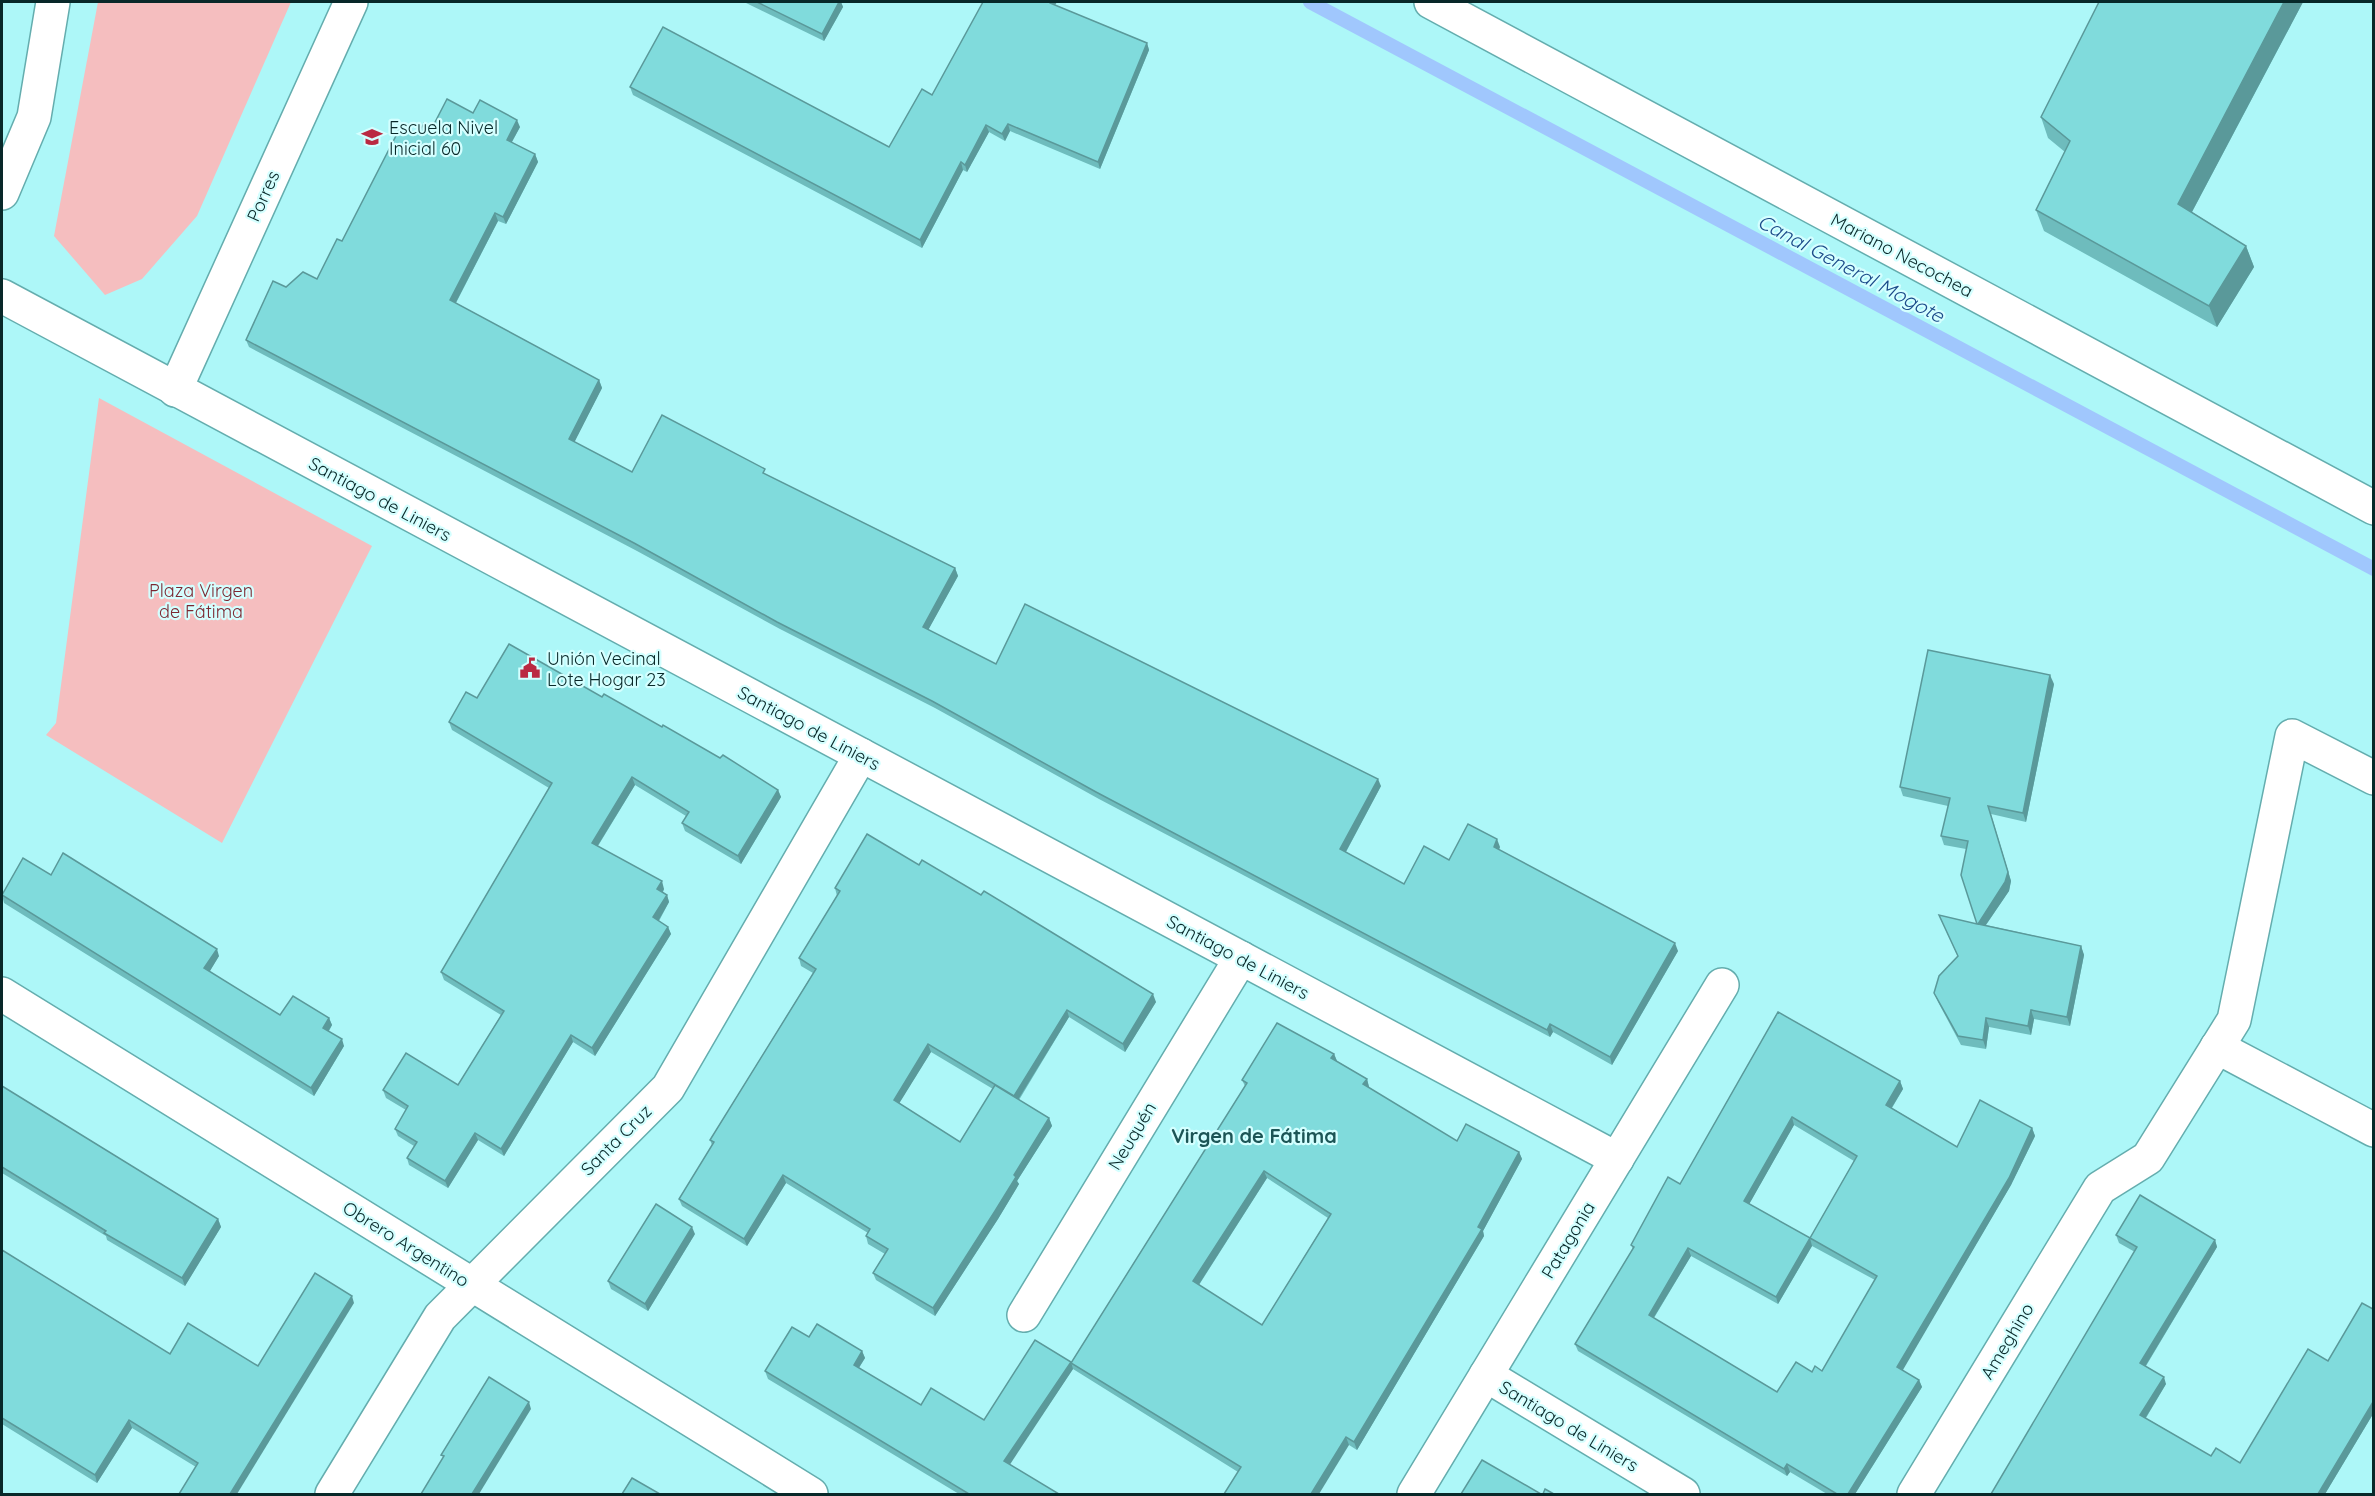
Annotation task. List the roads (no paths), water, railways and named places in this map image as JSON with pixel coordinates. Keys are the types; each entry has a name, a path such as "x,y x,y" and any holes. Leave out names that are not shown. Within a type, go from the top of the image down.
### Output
{"street":[{"path":"2,193 34,117 53,2"},
{"name":"Porres","path":"176,390 351,2"},
{"name":"Mariano Necochea","path":"1431,2 2373,508"},
{"name":"Santiago de Liniers","path":"2,296 1617,1159"},
{"path":"2373,777 2292,736 2234,1020 2217,1047 2373,1130"},
{"name":"Santa Cruz","path":"332,1494 440,1317 668,1088 861,755"},
{"name":"Neuquén","path":"1024,1314 1240,958"},
{"name":"Patagonia","path":"1414,1494 1722,985"},
{"name":"Obrero Argentino","path":"2,994 811,1494"},
{"name":"Ameghino","path":"1914,1494 2100,1188 2148,1158 2217,1047"},
{"name":"Santiago de Liniers","path":"1486,1375 1683,1494"}],"waterway":[{"name":"Canal General Mogote","path":"1310,2 2374,569"}],"place":[{"name":"Escuela Nivel Inicial 60","path":"372,137"},
{"name":"Unión Vecinal Lote Hogar 23","path":"530,668"}],"district":[{"name":"Virgen de Fátima","path":"1254,1135"}],"park label":[{"name":"Plaza Virgen de Fátima","path":"201,600"}]}
